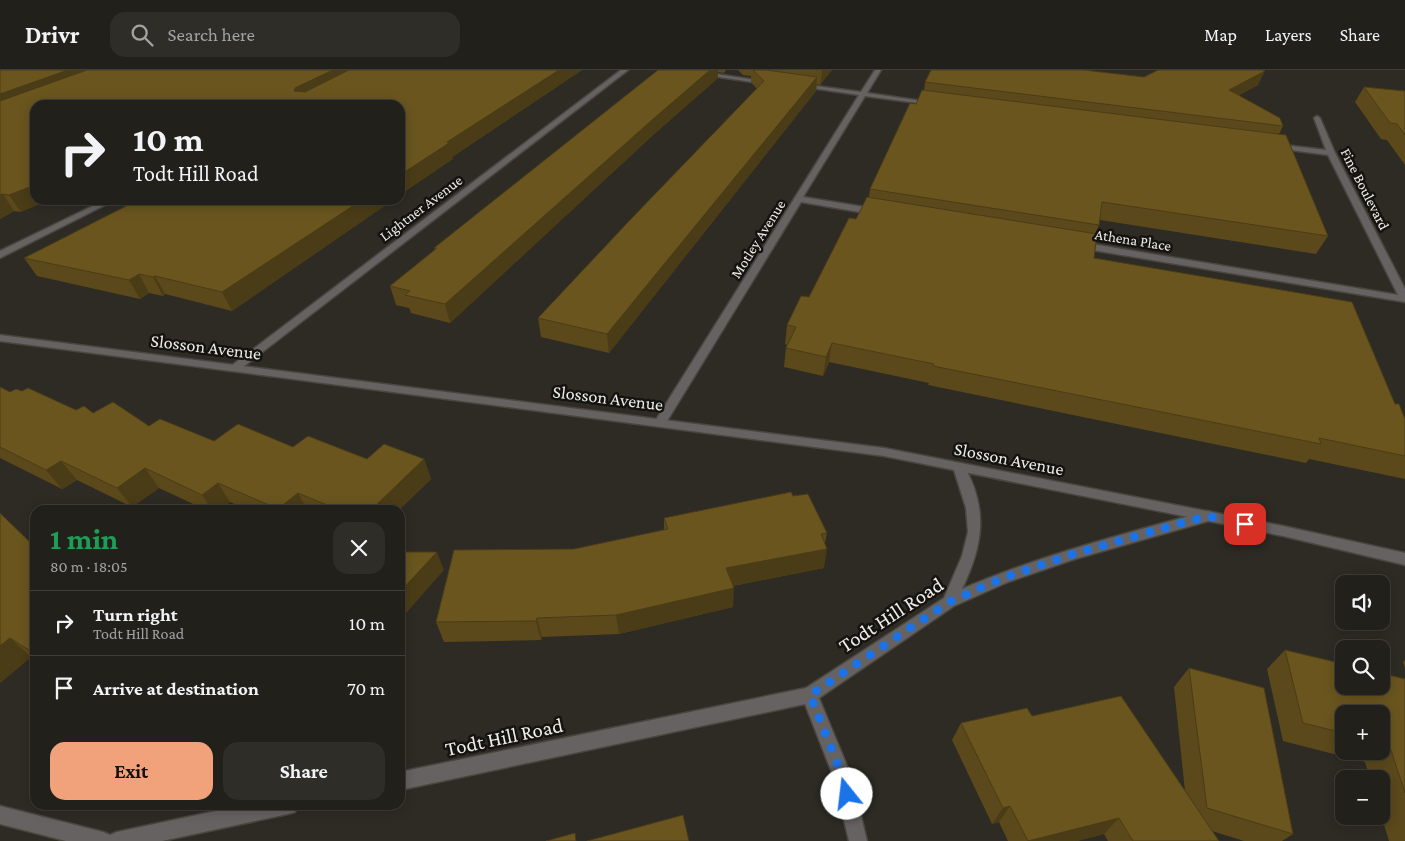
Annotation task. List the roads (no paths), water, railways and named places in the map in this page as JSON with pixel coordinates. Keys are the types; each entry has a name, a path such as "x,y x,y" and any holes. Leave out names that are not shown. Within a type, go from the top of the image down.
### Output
{"street":[{"name":"Lightner Avenue","path":"235,368 625,70"},
{"path":"675,70 778,83"},
{"name":"Motley Avenue","path":"660,423 878,70"},
{"path":"797,86 942,104"},
{"name":"Fine Boulevard","path":"1317,118 1331,153 1405,299"},
{"path":"1264,145 1331,153"},
{"path":"798,199 889,214"},
{"path":"0,255 101,205"},
{"name":"Athena Place","path":"1067,243 1405,299"},
{"name":"Slosson Avenue","path":"0,338 884,452 1207,516"},
{"path":"949,602 963,573 975,532 974,509 959,467"},
{"name":"Todt Hill Road","path":"405,780 810,695 949,602 1003,578 1073,554 1207,516 1405,559"},
{"path":"810,695 843,778 858,841"},
{"path":"117,841 264,810"},
{"path":"0,815 103,841"}]}
